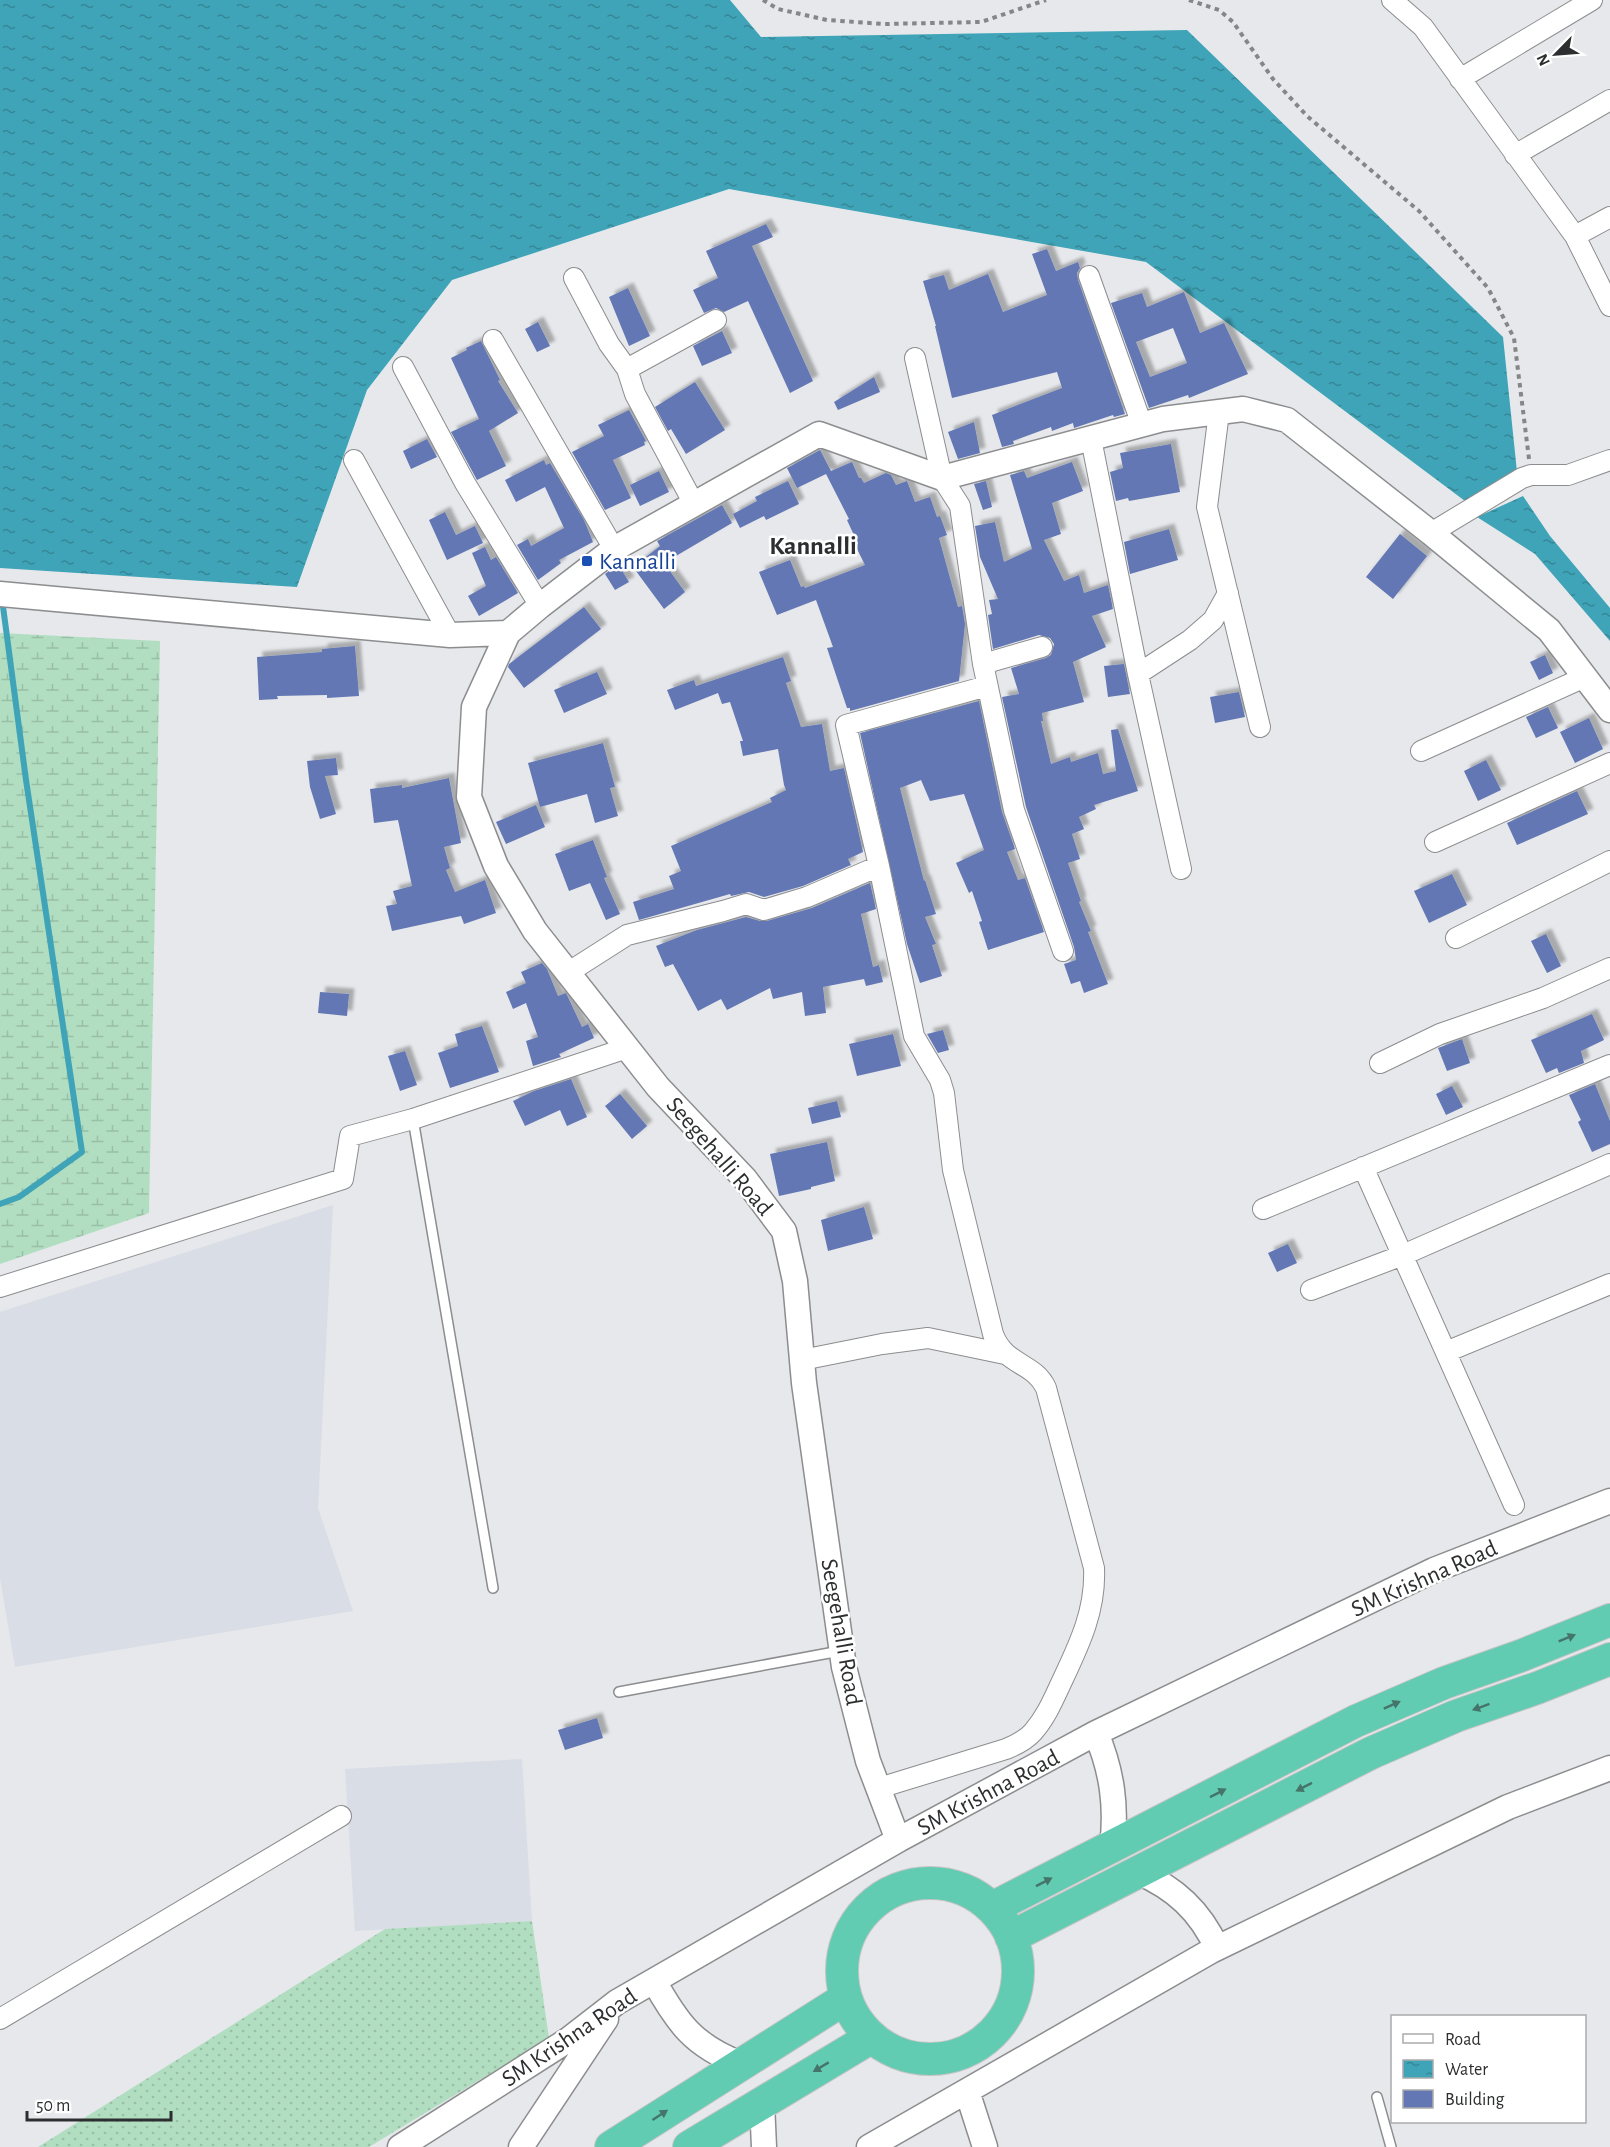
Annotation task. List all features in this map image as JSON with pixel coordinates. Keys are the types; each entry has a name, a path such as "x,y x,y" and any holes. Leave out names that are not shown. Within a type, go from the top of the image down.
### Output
{"highway":[{"path":"992,1908 1365,1717 1444,1683 1523,1655 1610,1620"},
{"path":"1011,1937 1371,1752 1417,1731 1610,1659"},
{"path":"913,1884 945,1884 962,1888 992,1908 1001,1918 1011,1937 1018,1965 1018,1982 1014,1998 998,2028 987,2039 959,2055 928,2060 896,2053 872,2037 859,2023 846,1998 842,1978 845,1946 860,1917 883,1896 913,1884"},
{"path":"611,2147 846,1998"},
{"path":"689,2147 872,2037"}],"street":[{"path":"1460,79 1592,0"},
{"path":"1396,1 1423,27 1575,236 1610,306"},
{"path":"1515,155 1610,100"},
{"path":"1575,236 1610,217"},
{"path":"1089,276 1142,425"},
{"path":"574,278 609,344 627,369 636,394 694,504"},
{"path":"627,369 716,320"},
{"path":"493,340 614,549"},
{"path":"915,358 942,478 960,506 983,664 1014,810 1064,951"},
{"path":"403,367 465,483 540,606"},
{"path":"4,594 450,635 508,633 614,549 819,434 942,478 1163,419 1243,409 1287,420 1431,533 1549,630 1610,710"},
{"path":"1220,412 1207,507 1260,727"},
{"path":"1091,439 1180,869"},
{"path":"354,460 450,635"},
{"path":"1431,533 1526,476 1568,475 1610,460"},
{"path":"1138,674 1190,640 1213,620 1228,593"},
{"name":"Seegehalli Road","path":"508,633 474,707 469,797 496,866 534,931 569,972 658,1087 745,1179 784,1231 795,1281 802,1360 841,1651 868,1761 898,1840"},
{"path":"983,664 1042,647"},
{"path":"1421,751 1585,677"},
{"path":"879,1788 1006,1749 1032,1734 1047,1714 1084,1634 1095,1585 1094,1568 1046,1388 1035,1374 1005,1354 993,1334 955,1180 944,1093 914,1036 879,866 846,725 987,686"},
{"path":"1435,842 1610,763"},
{"path":"1456,938 1610,861"},
{"path":"569,972 627,935 746,904 764,910 807,897 879,866"},
{"path":"1380,1063 1440,1034 1543,998 1610,968"},
{"path":"0,1287 343,1179 350,1136 413,1119 627,1048"},
{"path":"1263,1209 1610,1065"},
{"path":"1311,1290 1403,1255 1610,1164"},
{"path":"1363,1167 1514,1505"},
{"path":"1446,1352 1610,1284"},
{"path":"802,1360 882,1344 928,1338 1005,1354"},
{"name":"SM Krishna Road","path":"400,2147 568,2040 617,2002 898,1840 1096,1733 1434,1570 1610,1502"},
{"path":"1096,1733 1113,1788 1115,1807 1112,1847"},
{"path":"869,2147 1217,1948 1508,1807 1610,1768"},
{"path":"0,2019 341,1816"},
{"path":"1138,1872 1184,1899 1204,1923 1217,1948"},
{"path":"654,1981 672,2014 684,2028 710,2050 741,2064"},
{"path":"521,2147 617,2002"},
{"path":"967,2091 985,2147"},
{"path":"762,2103 764,2147"}],"lane":[{"path":"413,1119 493,1588"},
{"path":"619,1692 841,1651"},
{"path":"1377,2097 1391,2147"}],"path":[{"path":"763,0 778,9 827,20 884,24 981,22 1046,0"},
{"path":"1189,0 1219,10 1233,22 1273,79 1307,116 1419,211 1488,288 1515,338 1526,476"}],"shaded area":[{"path":"333,1205 318,1508 353,1611 15,1667 0,1578 0,1312"},
{"path":"522,1759 532,1921 355,1931 345,1769"}],"green space":[{"path":"0,633 160,641 149,1213 0,1264"},
{"path":"532,1921 549,2038 369,2147 38,2147 385,1929"}],"water":[{"path":"0,0 730,0 761,37 1187,30 1503,337 1517,472 1469,504 1146,262 729,189 452,280 367,390 297,587 0,568"},
{"path":"1523,496 1550,536 1610,608 1610,641 1535,554 1477,517"}],"building":[{"path":"766,224 773,237 752,246 813,381 790,393 748,301 724,312 716,308 704,313 693,290 718,278 706,251"},
{"path":"1047,249 1056,271 1078,262 1080,268 1077,273 1078,280 1125,414 1114,417 1113,415 1074,428 1073,423 1052,431 1051,427 1002,447 992,415 1062,388 1057,372 952,398 923,281 944,275 949,290 988,274 1003,312 1047,295 1032,254"},
{"path":"628,288 650,336 629,346 609,297"},
{"path":"1184,292 1200,333 1224,323 1248,374 1189,398 1188,395 1149,408 1111,303 1142,293 1147,307","holes":["1173,328 1187,363 1150,377 1136,342"]},
{"path":"538,322 550,346 537,352 525,329"},
{"path":"722,331 732,353 702,366 693,346"},
{"path":"481,341 500,380 498,381 518,413 489,431 506,466 477,480 451,432 479,419 451,358"},
{"path":"874,377 880,392 838,410 834,402"},
{"path":"695,382 725,430 686,454 671,429 668,431 655,407"},
{"path":"629,410 646,441 645,445 613,460 631,498 605,510 572,452 604,436 598,425"},
{"path":"974,422 980,453 958,459 948,432"},
{"path":"427,439 437,457 411,469 403,451"},
{"path":"1171,444 1180,492 1129,501 1128,498 1116,501 1110,472 1123,468 1120,453"},
{"path":"820,450 831,471 852,462 859,478 864,483 886,473 891,475 896,485 907,481 915,502 930,497 947,535 939,538 958,607 962,606 965,624 959,681 850,711 827,648 833,647 816,600 777,615 759,572 790,560 801,587 805,588 865,565 855,545 858,544 847,520 849,519 826,474 797,488 787,468"},
{"path":"544,460 546,465 550,463 584,520 593,542 559,560 561,563 538,580 517,545 528,539 531,546 564,528 545,487 516,502 505,480"},
{"path":"1072,462 1083,491 1052,503 1061,534 1044,540 1064,581 1079,575 1084,593 1108,585 1113,609 1092,616 1106,647 1073,662 1084,702 1042,713 1043,721 1041,721 1051,764 1070,757 1071,762 1098,753 1103,774 1116,771 1111,730 1118,729 1138,791 1094,805 1096,809 1079,817 1084,829 1072,834 1080,859 1068,863 1081,901 1079,902 1091,931 1088,932 1108,984 1084,993 1080,981 1071,984 1064,964 1076,960 1074,947 1026,807 1002,697 1019,694 1011,668 1046,658 1051,655 1054,644 1050,638 1039,635 993,649 988,615 992,614 989,600 998,599 980,557 975,526 995,522 1004,562 1032,549 1010,475 1024,471 1027,478"},
{"path":"659,471 669,492 640,506 630,485"},
{"path":"788,481 799,504 766,520 764,516 740,528 733,514 757,501 755,497"},
{"path":"986,481 992,507 983,510 974,484"},
{"path":"722,505 732,523 664,563 685,592 664,609 633,567 660,546 657,541"},
{"path":"445,512 456,535 475,526 483,543 447,560 429,520"},
{"path":"1169,529 1178,560 1130,574 1124,542"},
{"path":"1400,534 1427,556 1393,599 1366,577"},
{"path":"485,547 491,560 496,557 518,593 479,616 468,596 486,586 472,553"},
{"path":"618,564 629,582 615,590 605,574"},
{"path":"584,607 601,629 524,688 508,667 509,664"},
{"path":"355,646 359,696 327,698 327,695 277,696 278,699 259,700 257,657 322,652 322,649"},
{"path":"1545,655 1553,673 1539,680 1530,662"},
{"path":"783,657 791,681 786,683 801,727 822,724 830,771 844,768 863,852 848,859 851,865 803,886 764,897 749,892 731,896 730,894 639,920 633,902 674,889 669,876 681,871 671,846 772,802 770,798 786,790 778,749 743,756 740,741 743,741 730,702 722,704 718,693 675,710 667,690 694,680 696,686"},
{"path":"1124,664 1130,694 1108,697 1104,666"},
{"path":"597,672 607,694 564,713 554,690"},
{"path":"1239,692 1245,717 1215,723 1210,697"},
{"path":"979,701 1002,812 1015,849 1007,852 1018,880 1025,878 1044,932 988,950 972,891 969,893 956,863 984,850 964,794 930,801 921,780 900,788 924,881 936,914 925,917 936,944 932,945 942,976 920,983 907,944 860,733"},
{"path":"1548,707 1558,728 1536,738 1526,717"},
{"path":"1589,718 1603,749 1575,763 1560,732"},
{"path":"603,743 615,787 610,788 618,816 595,823 587,794 540,807 528,763"},
{"path":"336,758 338,775 325,776 336,814 320,819 310,787 307,761"},
{"path":"1486,760 1501,790 1478,801 1464,771"},
{"path":"449,778 461,843 444,847 450,868 446,870 455,892 485,880 496,913 464,924 461,916 392,931 386,906 397,904 393,891 412,886 398,820 374,823 370,789 402,785 402,788"},
{"path":"1577,791 1588,814 1517,845 1507,823"},
{"path":"536,805 545,827 506,844 496,822"},
{"path":"593,840 607,877 604,878 620,914 606,920 590,883 569,891 555,854"},
{"path":"1452,874 1467,905 1429,923 1414,891"},
{"path":"870,883 876,909 861,914 873,967 879,965 883,982 866,986 864,979 823,987 826,1013 805,1016 802,992 773,999 770,988 727,1010 721,999 698,1011 673,964 665,967 656,946 697,930 746,917 767,921 812,908"},
{"path":"1546,934 1561,966 1547,973 1531,941"},
{"path":"542,963 547,969 558,996 566,993 582,1027 588,1024 594,1038 559,1054 561,1057 533,1066 526,1041 538,1037 526,1003 513,1009 506,992 526,983 521,972"},
{"path":"320,992 349,994 347,1016 318,1013"},
{"path":"1592,1014 1604,1040 1581,1051 1584,1063 1559,1073 1557,1068 1546,1073 1531,1040"},
{"path":"482,1026 499,1072 450,1088 438,1053 458,1046 455,1034"},
{"path":"943,1030 949,1050 938,1053 927,1034"},
{"path":"893,1034 901,1066 857,1076 849,1044"},
{"path":"1462,1039 1470,1063 1447,1071 1438,1048"},
{"path":"405,1051 417,1085 400,1091 388,1056"},
{"path":"571,1079 587,1117 567,1126 560,1110 525,1126 513,1101 534,1091"},
{"path":"1595,1084 1610,1121 1610,1144 1592,1152 1569,1095"},
{"path":"1452,1086 1463,1107 1446,1115 1436,1094"},
{"path":"620,1094 647,1126 632,1139 605,1106"},
{"path":"837,1101 841,1117 812,1124 808,1108"},
{"path":"827,1142 835,1181 779,1196 770,1154"},
{"path":"864,1207 873,1239 828,1251 821,1220"},
{"path":"1288,1244 1297,1263 1277,1272 1268,1253"},
{"path":"597,1718 603,1738 565,1750 558,1730"}],"waterway":[{"path":"0,1204 19,1197 82,1152 26,780 2,599"}],"place":[{"name":"Kannalli","path":"587,561"}],"district":[{"name":"Kannalli","path":"813,545"}]}
